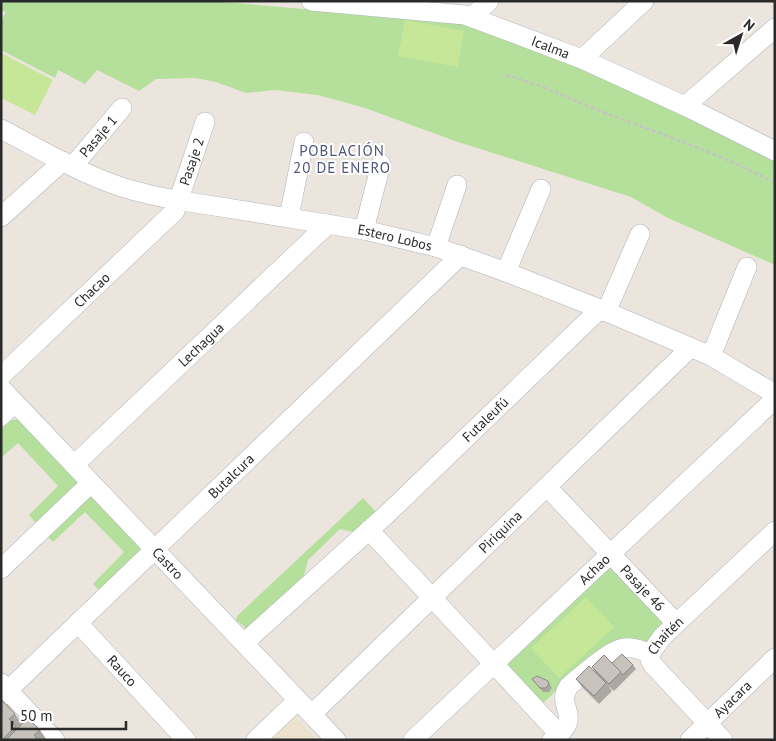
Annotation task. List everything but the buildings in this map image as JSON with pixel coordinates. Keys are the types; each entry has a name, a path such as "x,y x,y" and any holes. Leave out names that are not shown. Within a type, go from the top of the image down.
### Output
{"street":[{"name":"Icalma","path":"311,1 459,11 582,59 685,106 775,151"},
{"path":"459,11 489,1"},
{"path":"582,59 644,1"},
{"path":"685,106 775,28"},
{"name":"Pasaje 1","path":"1,217 68,164 122,108"},
{"name":"Pasaje 2","path":"179,201 205,122"},
{"name":"Estero Lobos","path":"1,129 68,164 113,184 179,201 364,230 436,247 461,255 603,310 711,356 775,394"},
{"path":"289,217 304,142"},
{"path":"364,230 381,164"},
{"path":"436,247 457,185"},
{"path":"506,272 540,189"},
{"name":"Chacao","path":"1,376 175,210 179,201"},
{"name":"Lechagua","path":"74,465 328,224"},
{"name":"Futaleufú","path":"244,643 386,516 603,310 640,234"},
{"name":"Butalcura","path":"4,690 155,550 461,255"},
{"path":"711,356 747,267"},
{"name":"Piriquina","path":"312,714 690,348"},
{"name":"Castro","path":"1,388 336,740"},
{"name":"Achao","path":"413,740 775,398"},
{"path":"1,416 15,403"},
{"path":"1,569 91,483"},
{"name":"Pasaje 46","path":"547,487 676,623"},
{"path":"369,530 494,664 556,737"},
{"name":"Chaitén","path":"556,737 569,720 564,697 565,691 569,686 612,651 629,647 650,654 662,637 676,623 775,531"},
{"name":"Rauco","path":"78,623 186,740"},
{"path":"650,654 650,660 653,665 723,740"},
{"name":"Ayacara","path":"690,740 775,658"},
{"path":"4,690 55,740"},
{"path":"256,740 298,700"}],"path":[{"path":"506,75 535,83 600,111 739,164 773,182 775,179"}],"shaded area":[{"path":"292,714 317,740 265,740"}],"green space":[{"path":"1,1 211,1 458,22 579,66 775,160 775,265 668,218 631,197 455,141 365,108 318,95 275,90 246,93 216,82 195,78 156,79 139,91 97,70 85,84 58,70 55,78 1,50 1,21 6,12 1,10"},
{"path":"405,20 464,31 458,67 398,56"},
{"path":"1,53 53,80 35,115 1,98"},
{"path":"18,419 78,483 36,524 29,515 58,486 18,443 1,458 1,429 11,420"},
{"path":"90,497 143,550 104,595 93,584 124,552 85,512 53,542 47,536"},
{"path":"363,498 377,513 353,532 340,529 308,560 303,579 247,629 236,620 237,616"},
{"path":"607,568 612,568 664,623 646,645 560,683 556,691 541,705 505,671 507,660"},
{"path":"586,597 614,627 559,678 531,648"}],"district":[{"name":"POBLACIÓN 20 DE ENERO","path":"342,160"}]}
